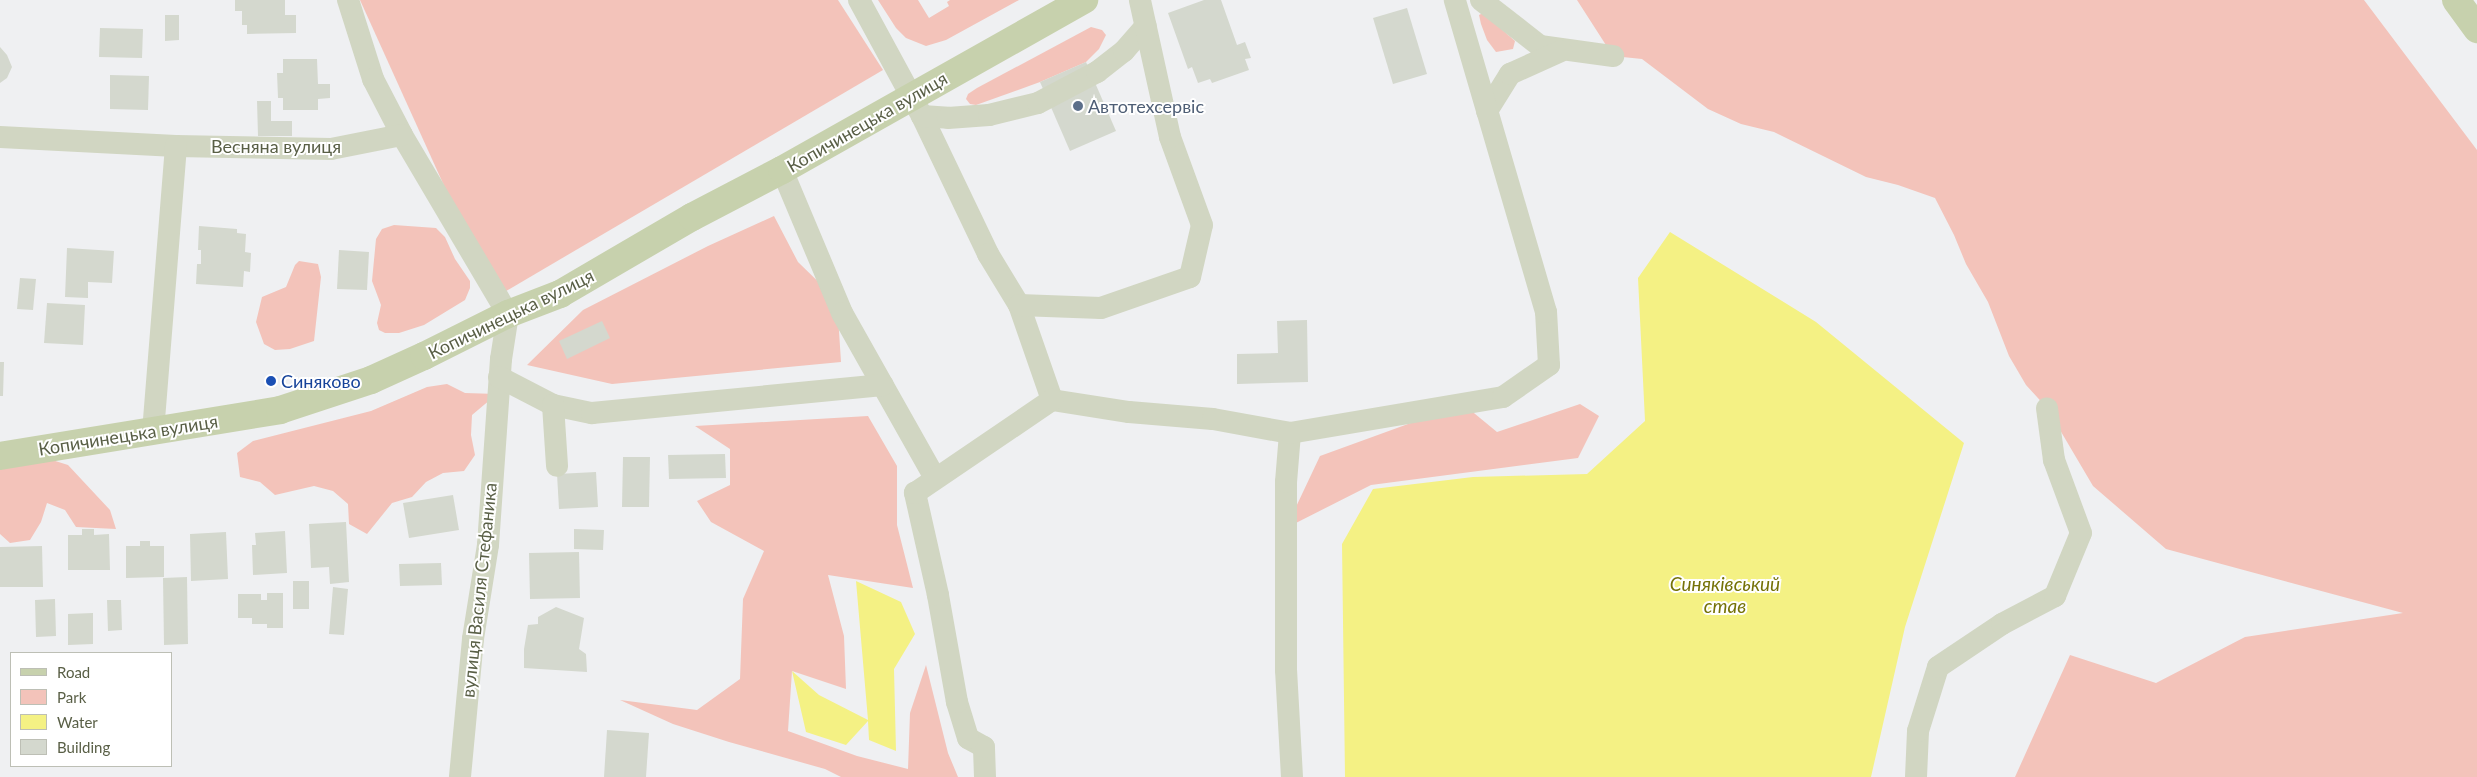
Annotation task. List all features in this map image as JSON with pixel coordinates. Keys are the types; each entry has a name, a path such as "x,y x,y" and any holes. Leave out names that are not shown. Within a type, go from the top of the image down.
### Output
{"main road":[{"name":"Копичинецька вулиця","path":"0,456 153,432 289,407 371,380 508,314 560,294 692,217 782,170 916,106 1084,0"},
{"path":"2456,0 2477,29"}],"street":[{"path":"348,0 373,80 402,135 508,314"},
{"path":"859,0 916,106 988,254 1019,305 1052,400"},
{"path":"1019,305 1101,308 1190,277 1202,226 1170,137 1140,0"},
{"path":"985,777 984,747 968,738 957,702 938,594 915,493 935,478 1052,400 1129,412 1212,419 1290,433 1503,397 1549,365 1546,312 1455,0"},
{"path":"1481,0 1540,46 1561,51 1613,56"},
{"path":"916,106 948,118 989,115 1038,103 1097,72 1124,51 1146,26"},
{"path":"1487,111 1510,74 1561,51"},
{"name":"Весняна вулиця","path":"0,137 176,146 331,149 402,135"},
{"path":"153,432 176,146"},
{"path":"782,170 842,313 935,478"},
{"name":"вулиця Василя Стефаника","path":"460,777 473,639 488,545 499,377 508,314"},
{"path":"499,377 553,406 592,413 883,385"},
{"path":"553,406 557,466"},
{"path":"1916,777 1918,731 1938,667 2002,624 2055,596 2081,533 2054,460 2047,408"},
{"path":"1290,433 1286,482 1286,670 1292,777"}],"green space":[{"path":"360,0 838,0 883,70 501,294 446,190"},
{"path":"878,0 918,0 929,18 949,6 947,2 950,0 1019,0 946,40 926,46 906,38 896,28"},
{"path":"1577,0 2364,0 2477,150 2477,777 2015,777 2070,655 2156,683 2245,637 2403,613 2166,549 2093,486 2047,408 2026,385 2009,356 1988,302 1966,264 1935,198 1898,185 1866,177 1774,132 1741,124 1708,109 1642,59 1613,56"},
{"path":"1483,13 1515,41 1513,49 1496,52 1487,40 1481,24 1479,15"},
{"path":"1091,27 1102,30 1106,35 1099,49 1086,62 1040,82 976,105 970,104 966,99 968,94 977,88"},
{"path":"774,216 798,262 837,300 841,362 612,384 527,365 583,310 708,246"},
{"path":"394,225 436,228 445,237 455,259 470,281 470,288 465,300 424,325 399,333 385,333 379,330 377,323 381,305 372,281 376,239 382,229"},
{"path":"299,261 318,264 321,277 314,341 290,349 275,350 264,344 256,322 262,297 286,287 295,265"},
{"path":"447,384 465,393 497,394 472,415 471,435 475,455 464,471 443,473 426,482 412,497 392,503 367,534 349,524 348,504 333,491 314,486 275,495 260,482 240,477 237,453 253,441 371,411 427,387"},
{"path":"1463,404 1497,432 1580,404 1599,416 1578,458 1371,485 1286,528 1320,456"},
{"path":"868,416 897,466 897,525 913,588 828,575 844,636 846,689 792,671 788,731 857,756 908,769 910,713 926,665 948,753 958,777 841,777 825,769 673,724 620,700 697,710 740,679 743,599 764,551 711,522 697,501 730,485 730,449 695,426"},
{"path":"49,459 68,465 110,510 116,529 76,527 65,510 47,503 41,522 30,540 10,543 0,534 0,461"}],"water":[{"name":"Синяківський став","path":"1670,232 1816,322 1964,443 1905,627 1871,777 1345,777 1342,544 1373,489 1473,477 1587,474 1645,421 1638,278"},
{"path":"856,581 901,602 915,634 894,669 896,751 869,740 868,721 846,745 806,732 792,671 819,695 868,720"}],"building":[{"path":"235,0 285,0 285,15 296,15 296,33 247,34 247,25 242,25 242,11 235,11"},
{"path":"1204,0 1221,0 1237,45 1245,42 1251,58 1245,59 1249,70 1212,83 1210,79 1198,83 1192,67 1188,69 1168,13"},
{"path":"1407,8 1427,74 1393,84 1373,18"},
{"path":"165,15 179,15 179,40 165,41"},
{"path":"100,28 143,29 142,58 99,57"},
{"path":"0,47 7,55 12,67 7,78 0,83"},
{"path":"283,59 317,59 318,84 330,84 330,98 318,99 318,110 283,110 283,98 278,98 277,73 283,73"},
{"name":"Автотехсервіс","path":"1086,62 1116,131 1070,151 1040,82"},
{"path":"110,75 149,76 148,110 110,109"},
{"path":"257,101 271,101 271,121 292,121 292,136 258,136"},
{"path":"199,226 237,229 237,233 246,234 245,252 251,253 250,272 244,271 243,287 196,284 197,264 201,264 201,250 198,250"},
{"path":"67,248 114,251 112,283 88,282 88,298 65,297"},
{"path":"339,250 369,252 367,290 337,289"},
{"path":"20,278 36,279 33,310 17,309"},
{"path":"47,303 85,305 83,345 44,343"},
{"path":"1307,320 1308,382 1237,384 1237,354 1278,353 1277,321"},
{"path":"602,321 610,338 567,359 559,341"},
{"path":"0,362 4,362 3,396 0,396"},
{"path":"725,454 726,478 669,479 668,455"},
{"path":"623,457 650,457 649,507 622,507"},
{"path":"596,472 598,507 559,509 557,474"},
{"path":"453,495 459,530 409,538 403,503"},
{"path":"346,522 349,582 330,584 329,567 311,568 309,524"},
{"path":"82,529 94,529 94,535 109,534 110,570 68,570 68,535 82,535"},
{"path":"574,529 604,530 603,550 574,549"},
{"path":"285,531 287,573 253,575 252,545 256,545 255,533"},
{"path":"226,532 228,579 191,581 190,534"},
{"path":"140,541 150,541 150,546 164,546 164,577 126,578 126,546 140,546"},
{"path":"42,546 43,587 0,587 0,547"},
{"path":"579,552 580,598 530,599 529,553"},
{"path":"441,563 442,585 400,586 399,564"},
{"path":"187,577 188,644 164,645 163,578"},
{"path":"293,581 309,581 309,609 293,609"},
{"path":"333,587 348,589 344,635 329,634"},
{"path":"267,593 283,593 283,628 267,628 267,624 252,624 252,618 238,618 238,594 261,594 261,600 267,600"},
{"path":"55,599 56,636 36,637 35,600"},
{"path":"107,600 121,600 122,630 108,631"},
{"path":"556,607 584,618 579,649 586,654 587,672 524,668 524,649 528,625 538,624 538,617"},
{"path":"93,613 93,644 68,645 68,614"},
{"path":"607,730 649,733 646,777 604,777"}],"place":[{"name":"Автотехсервіс","path":"1078,106"},
{"name":"Синяково","path":"271,381"}]}
